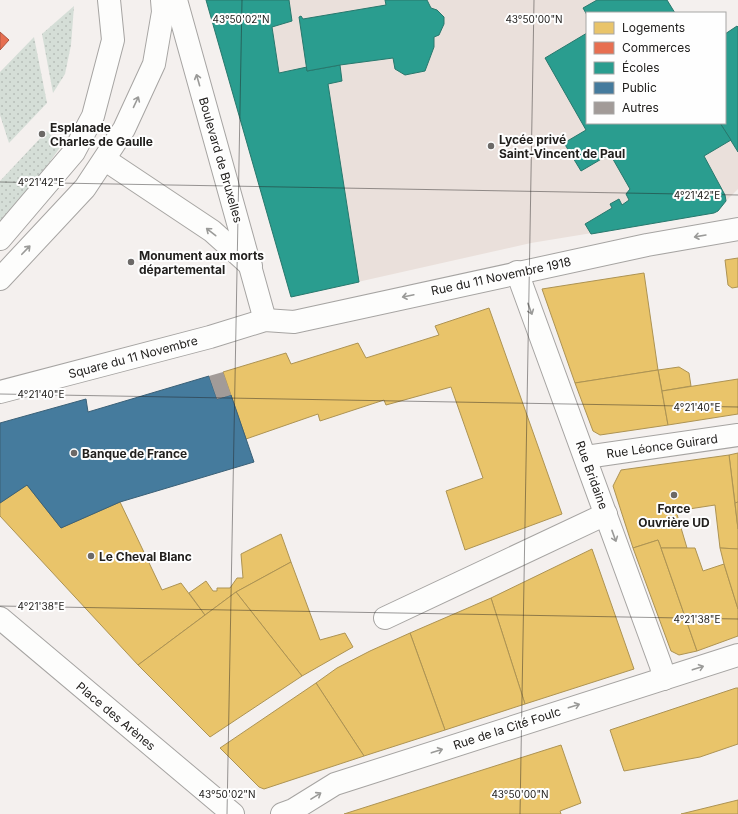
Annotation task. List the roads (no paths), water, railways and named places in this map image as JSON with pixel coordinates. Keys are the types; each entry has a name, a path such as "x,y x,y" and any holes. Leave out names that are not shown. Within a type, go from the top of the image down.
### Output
{"street":[{"path":"0,239 74,152 93,116 113,40 109,0"},
{"path":"0,279 85,188 120,134 154,64 163,12 162,0"},
{"name":"Boulevard de Bruxelles","path":"176,0 265,320"},
{"path":"113,165 212,231 251,266"},
{"name":"Rue du 11 Novembre 1918","path":"265,320 294,322 517,272 647,245 738,229"},
{"name":"Rue Bridaine","path":"517,272 586,457 661,666 664,679"},
{"name":"Square du 11 Novembre","path":"0,392 210,337 265,320"},
{"name":"Rue Léonce Guirard","path":"586,457 738,435"},
{"path":"385,618 606,514"},
{"name":"Place des Arènes","path":"0,618 227,812"},
{"name":"Rue de la Cité Foulc","path":"282,814 293,810 335,784 738,655"}],"place":[{"name":"Esplanade Charles de Gaulle","path":"42,134"},
{"name":"Lycée privé Saint-Vincent de Paul","path":"491,146"},
{"name":"Monument aux morts départemental","path":"131,262"},
{"name":"Banque de France","path":"74,453"},
{"name":"Force Ouvrière UD","path":"674,495"},
{"name":"Le Cheval Blanc","path":"91,556"}]}
